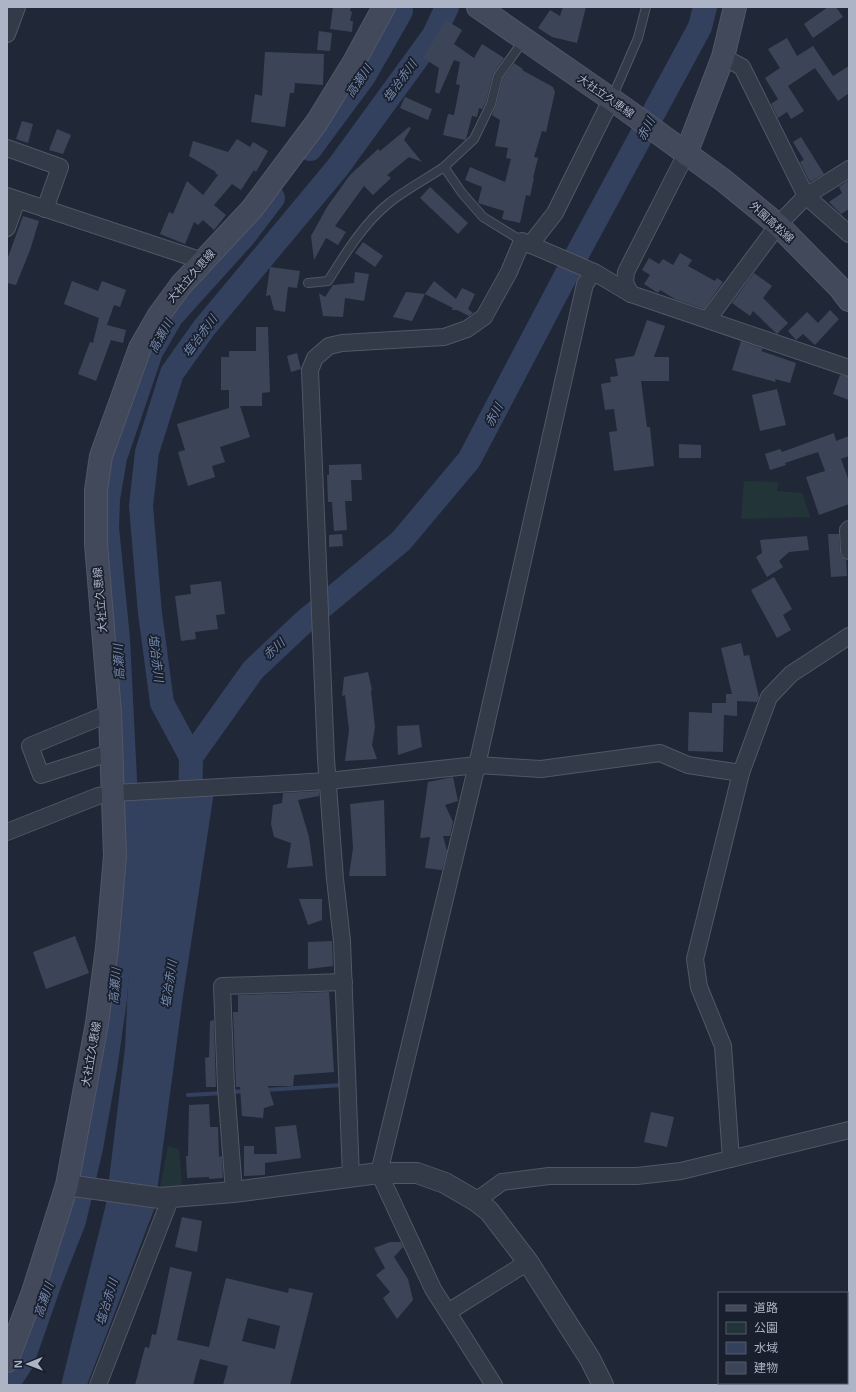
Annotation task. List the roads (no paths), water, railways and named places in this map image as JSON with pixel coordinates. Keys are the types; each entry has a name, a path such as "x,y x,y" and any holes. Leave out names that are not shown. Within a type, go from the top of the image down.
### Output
{"main road":[{"name":"大社立久恵線","path":"7,1361 33,1292 66,1185 97,1023 107,948 115,856 114,793 110,713 96,544 96,490 101,456 140,348 159,314 181,286 252,208 317,122 354,62 384,7"},
{"name":"大社立久恵線","path":"478,7 678,148"},
{"path":"678,148 723,57 735,7"},
{"name":"外園高松線","path":"678,148 723,180 778,225 840,288 849,300"}],"street":[{"path":"7,34 17,7"},
{"path":"723,57 742,67 806,196 849,234"},
{"path":"351,1177 342,941 328,781 310,370 315,358 328,346 342,343 444,337 467,330 484,317 526,243 554,213 616,103"},
{"path":"7,148 60,167 45,209"},
{"path":"631,294 625,283 626,272 678,148"},
{"path":"708,319 778,225 806,196 849,170"},
{"path":"7,228 12,198 203,261"},
{"path":"526,243 594,272 631,294 849,368"},
{"path":"494,1385 433,1289 379,1173 477,765 585,284 594,272"},
{"path":"849,529 849,551"},
{"path":"731,1159 723,1046 699,987 695,959 741,774 769,697 791,674 849,636"},
{"path":"110,713 30,746 41,775 112,752"},
{"path":"7,832 98,796 114,793 328,781 477,765 541,769 660,753 688,765 741,774"},
{"path":"234,1192 226,1087 222,986 344,982"},
{"path":"476,1201 502,1182 559,1176 637,1176 681,1171 849,1130"},
{"path":"66,1185 166,1198 234,1192 379,1173 417,1173 445,1183 476,1201 489,1211 528,1262 590,1359 603,1385"},
{"path":"98,1385 166,1198"},
{"path":"448,1312 528,1262"}],"lane":[{"path":"616,103 638,38 646,7"},
{"path":"308,283 328,281 347,250 373,219 389,203 444,167 474,139 491,104 498,76 525,40"},
{"path":"444,167 462,193 483,217 526,243"}],"water":[{"path":"214,792 183,996 155,1207 87,1385 61,1385 106,1204 125,1048 137,796"}],"waterway":[{"name":"塩冶赤川","path":"190,814 191,757 162,703 150,613 141,506 147,452 172,373 204,328 338,167 434,35 447,7"},
{"name":"赤川","path":"191,757 253,670 305,621 401,541 469,460 574,260 700,27 705,7"},
{"name":"高瀬川","path":"310,149 364,76 401,11"},
{"name":"高瀬川","path":"7,1385 22,1362 50,1282 74,1221 91,1148 105,1069 115,999 125,868 127,820 118,639 107,528 108,499 115,458 151,352 171,317 244,236 273,198"},
{"path":"265,1090 342,1085"},
{"path":"231,1092 246,1091"},
{"path":"188,1095 224,1093"}]}
